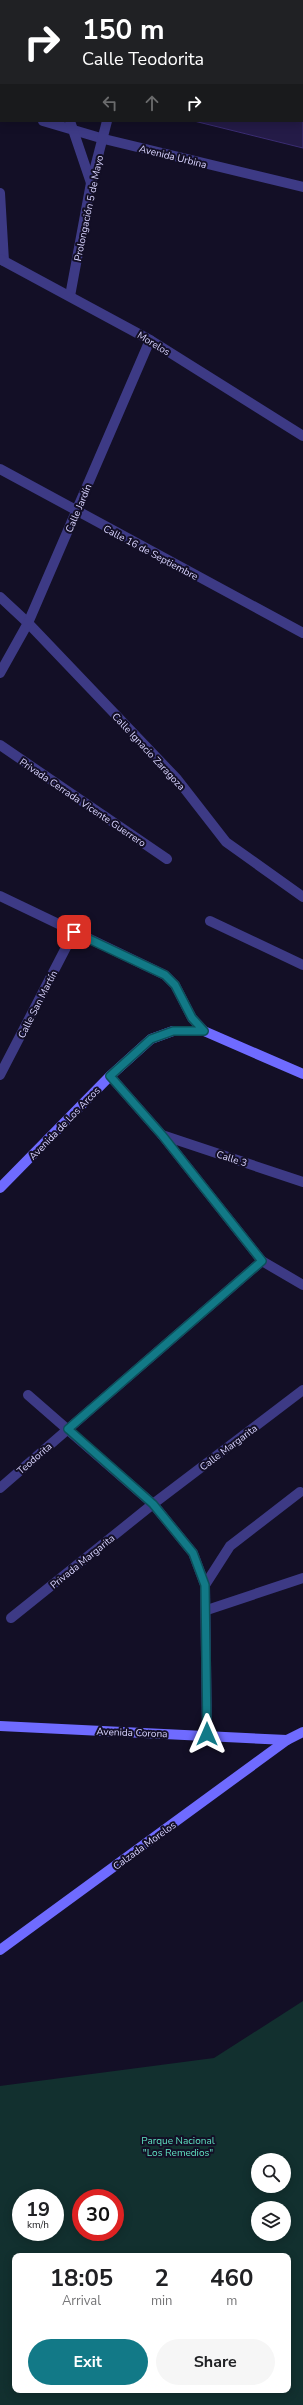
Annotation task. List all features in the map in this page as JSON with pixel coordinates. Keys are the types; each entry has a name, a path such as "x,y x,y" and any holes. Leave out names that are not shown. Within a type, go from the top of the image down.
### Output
{"main road":[{"name":"Avenida de Los Arcos","path":"1,1184 110,1076 151,1039 173,1031 204,1031 303,1074"},
{"name":"Avenida Corona","path":"0,1726 207,1734 287,1740"},
{"name":"Calzada Morelos","path":"0,1950 287,1740 303,1732"}],"street":[{"name":"Avenida Urbina","path":"51,122 71,125 104,139 303,188"},
{"name":"Prolongación 5 de Mayo","path":"70,296 92,183 104,139 107,122"},
{"path":"71,125 92,183"},
{"path":"0,193 2,260"},
{"name":"Morelos","path":"2,260 150,340 303,436"},
{"name":"Calle Jardín","path":"0,672 28,623 150,340"},
{"name":"Calle 16 de Septiembre","path":"0,469 76,512 303,633"},
{"name":"Calle Ignacio Zaragoza","path":"0,597 28,623 177,779 226,842 303,897"},
{"name":"Privada Cerrada Vicente Guerrero","path":"0,745 167,859"},
{"path":"0,896 165,975 175,985 189,1013 204,1031"},
{"path":"210,920 303,965"},
{"name":"Calle San Martín","path":"0,1075 74,932"},
{"path":"110,1076 162,1135 262,1261 303,1285"},
{"name":"Calle 3","path":"162,1135 303,1182"},
{"name":"Teodorita","path":"0,1488 262,1261"},
{"name":"Calle Margarita","path":"153,1504 303,1390"},
{"path":"28,1395 153,1504 193,1553 205,1585 207,1610 207,1734"},
{"path":"205,1585 230,1546 300,1492"},
{"name":"Privada Margarita","path":"11,1618 153,1504"},
{"path":"207,1610 303,1578"}],"green space":[{"name":"Parque Nacional \"Los Remedios\"","path":"303,2001 303,2405 0,2405 0,2086 214,2058"}],"building":[{"path":"198,122 303,122 303,148"}],"route":[{"path":"74,932 165,975 175,985 181,994 186,1008 192,1018 204,1031 173,1031 151,1039 110,1076 162,1135 262,1261 68,1429 153,1504 193,1553 205,1585 207,1610 207,1734"}]}
